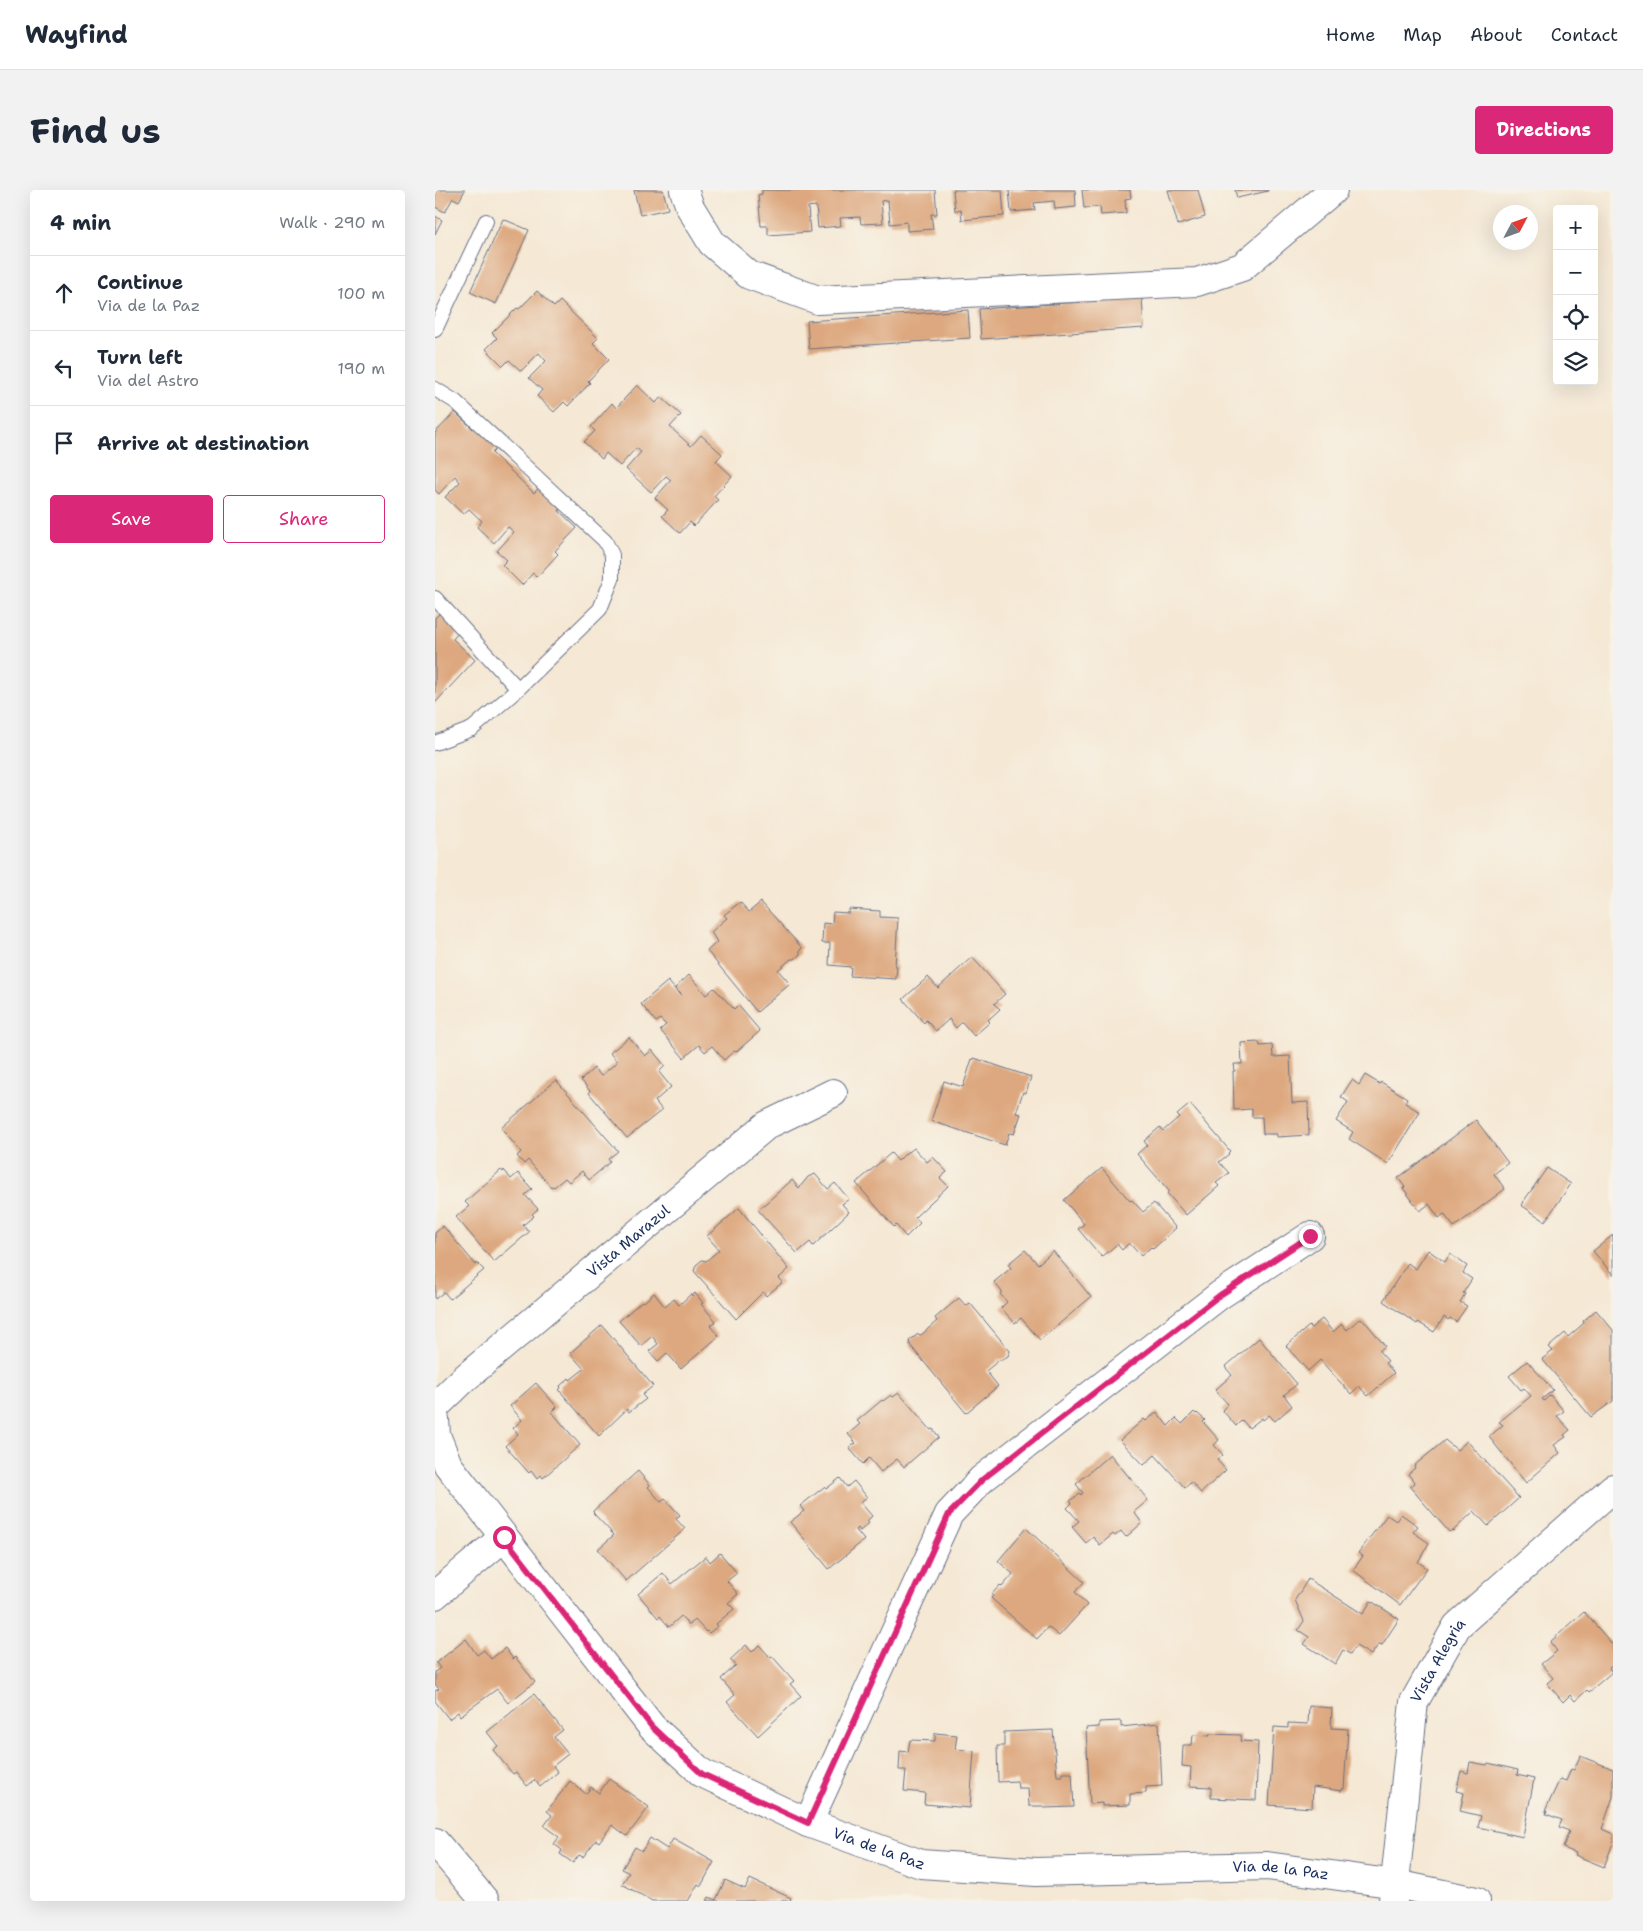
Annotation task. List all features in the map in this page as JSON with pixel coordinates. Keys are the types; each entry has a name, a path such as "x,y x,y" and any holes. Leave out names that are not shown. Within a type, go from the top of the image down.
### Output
{"street":[{"path":"684,190 690,207 712,244 749,275 819,300 1197,282 1241,267 1333,190"},
{"name":"Vista Marazul","path":"435,1407 465,1378 767,1124 833,1094"},
{"path":"808,1823 949,1514 983,1479 1220,1295 1310,1236"},
{"name":"Via de la Paz","path":"435,1419 436,1435 448,1465 652,1727 702,1774 808,1823 921,1864 1036,1872 1267,1866 1395,1892 1477,1901"},
{"name":"Vista Alegria","path":"1395,1892 1414,1702 1457,1626 1613,1488"},
{"path":"435,1595 504,1537"},
{"path":"435,1842 485,1901"}],"lane":[{"path":"435,330 486,221"},
{"path":"435,389 456,402 591,527 605,541 612,555 612,579 600,609 518,689 472,729 435,743"},
{"path":"435,598 518,689"}],"building":[{"path":"435,190 465,190 459,201 453,198 445,212 435,207"},
{"path":"634,190 663,190 668,209 640,215"},
{"path":"762,190 935,190 937,214 931,214 933,229 907,231 907,222 890,224 888,200 881,201 883,223 861,224 860,217 840,218 841,226 818,228 816,206 808,207 810,232 768,235 768,226 761,226 758,195 762,194"},
{"path":"953,190 1002,190 1004,216 962,220 961,210 955,211"},
{"path":"1009,190 1075,190 1076,207 1055,209 1054,201 1034,203 1035,210 1011,212"},
{"path":"1082,190 1130,190 1131,198 1125,199 1126,213 1101,215 1100,207 1084,208"},
{"path":"1168,190 1198,190 1205,217 1178,225"},
{"path":"1235,190 1268,190 1268,191 1237,198"},
{"path":"435,216 442,220 435,234"},
{"path":"503,219 529,230 496,304 470,292"},
{"path":"537,291 554,307 560,301 598,338 593,343 609,359 568,406 564,402 554,412 537,396 542,390 529,378 546,361 539,353 521,371 509,360 503,366 486,349 497,338 492,333"},
{"path":"1142,298 1144,328 981,339 979,309"},
{"path":"968,310 970,338 809,349 807,321"},
{"path":"637,385 656,403 661,397 681,415 670,427 691,446 701,435 722,454 716,461 732,476 714,496 718,500 694,526 690,522 680,533 662,516 668,510 655,498 671,480 666,476 651,492 626,469 641,452 636,448 620,466 606,453 602,459 584,442 595,431 591,427 612,403 616,408"},
{"path":"455,412 473,429 479,423 500,444 492,453 534,493 542,484 564,505 559,511 577,528 555,551 558,554 537,577 533,573 522,585 502,565 507,560 497,551 514,532 508,527 494,543 477,527 482,521 469,509 463,514 445,497 460,482 455,476 439,494 435,490 435,433"},
{"path":"439,614 458,633 453,639 475,660 435,703 435,618"},
{"path":"740,902 749,912 761,902 802,948 800,954 795,959 791,959 778,970 790,984 757,1012 707,951 717,942 711,932 727,918 724,915"},
{"path":"849,909 880,911 880,917 898,918 896,979 850,976 851,967 829,965 830,943 822,943 823,923 832,924 833,912 849,913"},
{"path":"972,957 1005,994 994,1004 1000,1009 988,1020 990,1022 974,1036 962,1022 956,1028 949,1019 936,1031 926,1020 924,1023 903,999 928,977 938,988"},
{"path":"689,975 706,995 714,988 734,1009 738,1005 760,1031 724,1060 712,1046 705,1052 699,1045 684,1058 660,1030 666,1025 660,1019 656,1022 641,1004 668,981 680,995 675,988"},
{"path":"629,1037 645,1056 652,1050 665,1066 659,1072 671,1087 655,1101 662,1110 627,1138 589,1093 590,1091 581,1080 594,1068 601,1076 617,1062 610,1053"},
{"path":"1259,1042 1260,1046 1272,1045 1273,1057 1290,1056 1292,1103 1308,1102 1309,1135 1277,1137 1277,1134 1263,1134 1262,1117 1252,1117 1252,1109 1234,1110 1233,1071 1235,1071 1234,1064 1242,1064 1241,1043"},
{"path":"974,1058 1031,1077 1026,1093 1023,1092 1016,1113 1021,1114 1014,1134 1009,1133 1005,1145 931,1121 944,1081 963,1087 972,1059"},
{"path":"1365,1075 1380,1084 1381,1082 1407,1098 1405,1103 1420,1112 1388,1164 1349,1139 1353,1132 1336,1121 1348,1102 1341,1097 1352,1080 1359,1085"},
{"path":"556,1080 618,1151 608,1159 610,1162 589,1180 582,1171 569,1182 565,1178 554,1187 551,1187 528,1160 524,1164 517,1156 521,1152 501,1128"},
{"path":"1190,1104 1230,1151 1219,1162 1229,1173 1216,1183 1219,1186 1186,1215 1167,1193 1169,1191 1137,1154 1147,1145 1144,1141 1160,1127 1163,1131"},
{"path":"1476,1120 1508,1163 1494,1174 1505,1189 1454,1227 1444,1214 1439,1218 1429,1204 1420,1211 1398,1178"},
{"path":"914,1148 927,1162 933,1157 947,1172 940,1178 948,1186 915,1217 920,1223 906,1237 896,1225 894,1227 856,1183 891,1153 898,1161"},
{"path":"1102,1168 1130,1201 1132,1200 1143,1212 1154,1203 1176,1228 1153,1249 1151,1247 1141,1256 1129,1243 1122,1250 1117,1244 1102,1257 1078,1229 1084,1224 1064,1200"},
{"path":"1547,1168 1571,1184 1545,1221 1521,1205"},
{"path":"501,1170 503,1172 504,1170 511,1179 518,1173 532,1189 525,1195 538,1209 532,1214 534,1216 523,1225 529,1232 494,1262 456,1217 469,1206 465,1202"},
{"path":"815,1174 828,1189 835,1183 849,1199 842,1204 849,1212 813,1246 810,1242 797,1253 758,1210 792,1180 799,1188 808,1177"},
{"path":"739,1208 789,1269 779,1278 783,1282 766,1296 763,1292 736,1319 694,1271 696,1265 702,1260 706,1261 719,1250 707,1236"},
{"path":"443,1226 476,1265 477,1263 484,1270 450,1299 444,1292 435,1299 435,1233"},
{"path":"1613,1235 1613,1275 1593,1251"},
{"path":"1025,1250 1038,1264 1053,1251 1091,1297 1040,1340 1021,1318 1015,1323 1001,1308 1007,1302 1000,1294 1002,1292 994,1282 1011,1268 1008,1264"},
{"path":"1428,1250 1445,1262 1450,1254 1467,1266 1463,1273 1472,1279 1463,1293 1465,1294 1460,1302 1467,1306 1456,1322 1444,1317 1434,1332 1418,1322 1417,1324 1383,1301 1408,1263 1416,1269"},
{"path":"654,1293 665,1307 674,1299 679,1305 691,1294 692,1296 695,1293 703,1303 701,1304 716,1321 710,1326 719,1336 681,1369 667,1353 658,1361 649,1351 658,1344 652,1336 641,1346 619,1321"},
{"path":"959,1298 966,1306 970,1303 1010,1351 1008,1356 999,1360 986,1371 998,1386 966,1413 910,1345 909,1341 918,1334 921,1335 937,1321 935,1318"},
{"path":"1596,1310 1613,1330 1613,1401 1591,1417 1542,1359 1553,1351 1549,1347 1565,1333 1568,1337"},
{"path":"1322,1319 1333,1332 1342,1324 1347,1330 1359,1319 1363,1319 1385,1346 1379,1351 1388,1361 1385,1363 1394,1373 1368,1396 1359,1386 1351,1394 1320,1360 1308,1371 1286,1346 1309,1326 1311,1328"},
{"path":"602,1325 653,1386 642,1395 646,1399 629,1412 627,1409 599,1436 559,1390 560,1386 569,1378 570,1380 584,1369 570,1353"},
{"path":"1259,1338 1297,1384 1284,1395 1292,1406 1275,1421 1269,1415 1249,1428 1242,1420 1236,1426 1222,1410 1228,1404 1215,1390 1232,1375 1225,1367"},
{"path":"1527,1361 1553,1390 1542,1399 1544,1401 1550,1395 1564,1411 1557,1416 1570,1430 1564,1435 1566,1437 1554,1445 1560,1453 1526,1483 1489,1437 1503,1425 1499,1422 1531,1396 1524,1388 1521,1390 1509,1376"},
{"path":"536,1383 557,1407 552,1412 580,1445 543,1478 541,1475 537,1479 531,1471 529,1473 505,1446 518,1434 513,1428 522,1420 510,1406"},
{"path":"899,1393 939,1437 904,1467 897,1459 881,1472 869,1458 863,1464 849,1448 856,1443 848,1434 860,1424 857,1421 882,1400"},
{"path":"1157,1412 1168,1426 1176,1418 1182,1424 1194,1412 1197,1413 1205,1420 1203,1422 1219,1440 1214,1445 1223,1455 1217,1460 1226,1470 1201,1493 1191,1482 1185,1488 1155,1455 1144,1465 1120,1440 1144,1419 1146,1421"},
{"path":"1445,1440 1457,1450 1467,1441 1519,1498 1488,1526 1474,1511 1453,1531 1449,1532 1410,1487 1415,1483 1408,1474 1415,1468 1414,1466"},
{"path":"1110,1454 1148,1500 1134,1512 1142,1523 1126,1537 1121,1531 1115,1536 1113,1534 1100,1545 1093,1537 1086,1543 1072,1527 1079,1521 1067,1508 1072,1503 1070,1501 1080,1493 1081,1495 1083,1493 1076,1484"},
{"path":"638,1471 650,1485 648,1487 661,1502 665,1499 680,1515 676,1519 685,1529 626,1581 598,1549 614,1535 593,1511"},
{"path":"840,1478 847,1487 854,1481 867,1497 860,1502 872,1516 867,1521 869,1523 860,1531 858,1528 856,1530 864,1540 829,1569 790,1522 804,1511 800,1506 824,1487 826,1489"},
{"path":"1401,1514 1418,1526 1413,1532 1429,1543 1418,1562 1427,1568 1400,1605 1353,1570 1363,1556 1358,1553 1387,1515 1396,1521"},
{"path":"1026,1528 1084,1582 1075,1592 1087,1605 1059,1636 1048,1627 1037,1639 991,1598 1000,1585 1002,1587 1013,1574 998,1561"},
{"path":"720,1553 737,1573 727,1581 738,1594 728,1603 734,1609 716,1624 718,1626 709,1633 695,1620 689,1625 681,1616 669,1627 660,1616 658,1618 638,1594 663,1573 672,1584 706,1556 710,1562"},
{"path":"1308,1579 1363,1614 1371,1601 1399,1619 1382,1645 1379,1644 1371,1655 1356,1646 1350,1654 1343,1650 1335,1664 1304,1644 1309,1637 1298,1630 1304,1621 1295,1600"},
{"path":"1584,1612 1613,1645 1613,1665 1609,1668 1612,1672 1589,1692 1587,1690 1575,1701 1570,1695 1563,1702 1547,1683 1553,1678 1541,1664 1557,1651 1550,1642"},
{"path":"466,1639 477,1655 484,1650 491,1659 505,1648 513,1659 515,1657 535,1682 508,1703 497,1689 460,1716 458,1712 449,1719 435,1701 435,1691 439,1689 435,1684 435,1672 440,1668 436,1663"},
{"path":"746,1645 752,1652 759,1645 770,1657 772,1656 794,1681 790,1684 801,1696 758,1736 727,1702 735,1695 721,1679 736,1665 730,1660"},
{"path":"534,1694 563,1730 554,1737 568,1754 553,1766 558,1772 540,1787 535,1780 527,1786 516,1772 513,1774 493,1750 498,1746 487,1732"},
{"path":"1309,1706 1332,1708 1331,1728 1348,1729 1344,1789 1342,1791 1313,1787 1312,1808 1269,1805 1274,1727 1288,1728 1288,1723 1308,1724"},
{"path":"1121,1721 1121,1727 1159,1723 1162,1786 1146,1787 1146,1793 1130,1794 1130,1805 1102,1806 1102,1803 1090,1804 1086,1728 1099,1727 1099,1722"},
{"path":"1053,1730 1057,1776 1062,1776 1062,1773 1072,1773 1074,1807 1043,1808 1043,1806 1029,1806 1028,1788 1018,1788 1017,1781 998,1782 997,1746 1004,1746 1004,1732"},
{"path":"935,1733 957,1735 955,1749 974,1751 970,1808 924,1804 925,1793 904,1791 906,1770 899,1770 900,1751 908,1752 910,1740 935,1741"},
{"path":"1209,1734 1241,1735 1240,1741 1258,1742 1256,1800 1211,1798 1211,1787 1190,1786 1191,1767 1182,1766 1183,1745 1192,1745 1193,1735 1210,1736"},
{"path":"1580,1756 1613,1769 1613,1797 1602,1829 1613,1834 1613,1843 1604,1867 1563,1848 1569,1831 1559,1827 1562,1820 1546,1814 1547,1811 1545,1811 1560,1779 1566,1781 1571,1769 1574,1770"},
{"path":"1470,1762 1487,1765 1488,1763 1518,1770 1517,1775 1534,1779 1523,1837 1478,1827 1481,1816 1460,1811 1464,1793 1456,1791 1461,1771 1468,1773"},
{"path":"609,1779 649,1807 627,1836 612,1825 599,1842 596,1840 583,1857 579,1855 573,1863 560,1854 562,1850 554,1844 559,1837 544,1826 552,1815 547,1811 570,1781 586,1794 591,1787 599,1793"},
{"path":"650,1838 667,1849 673,1839 714,1862 701,1886 698,1884 688,1901 652,1901 622,1884 629,1873 622,1869 635,1847 642,1851"},
{"path":"750,1879 791,1898 790,1901 707,1901 709,1897 716,1900 725,1880 745,1889"}],"route":[{"path":"504,1537 652,1727 702,1774 808,1823 949,1514 983,1479 1220,1295 1310,1236"}]}
